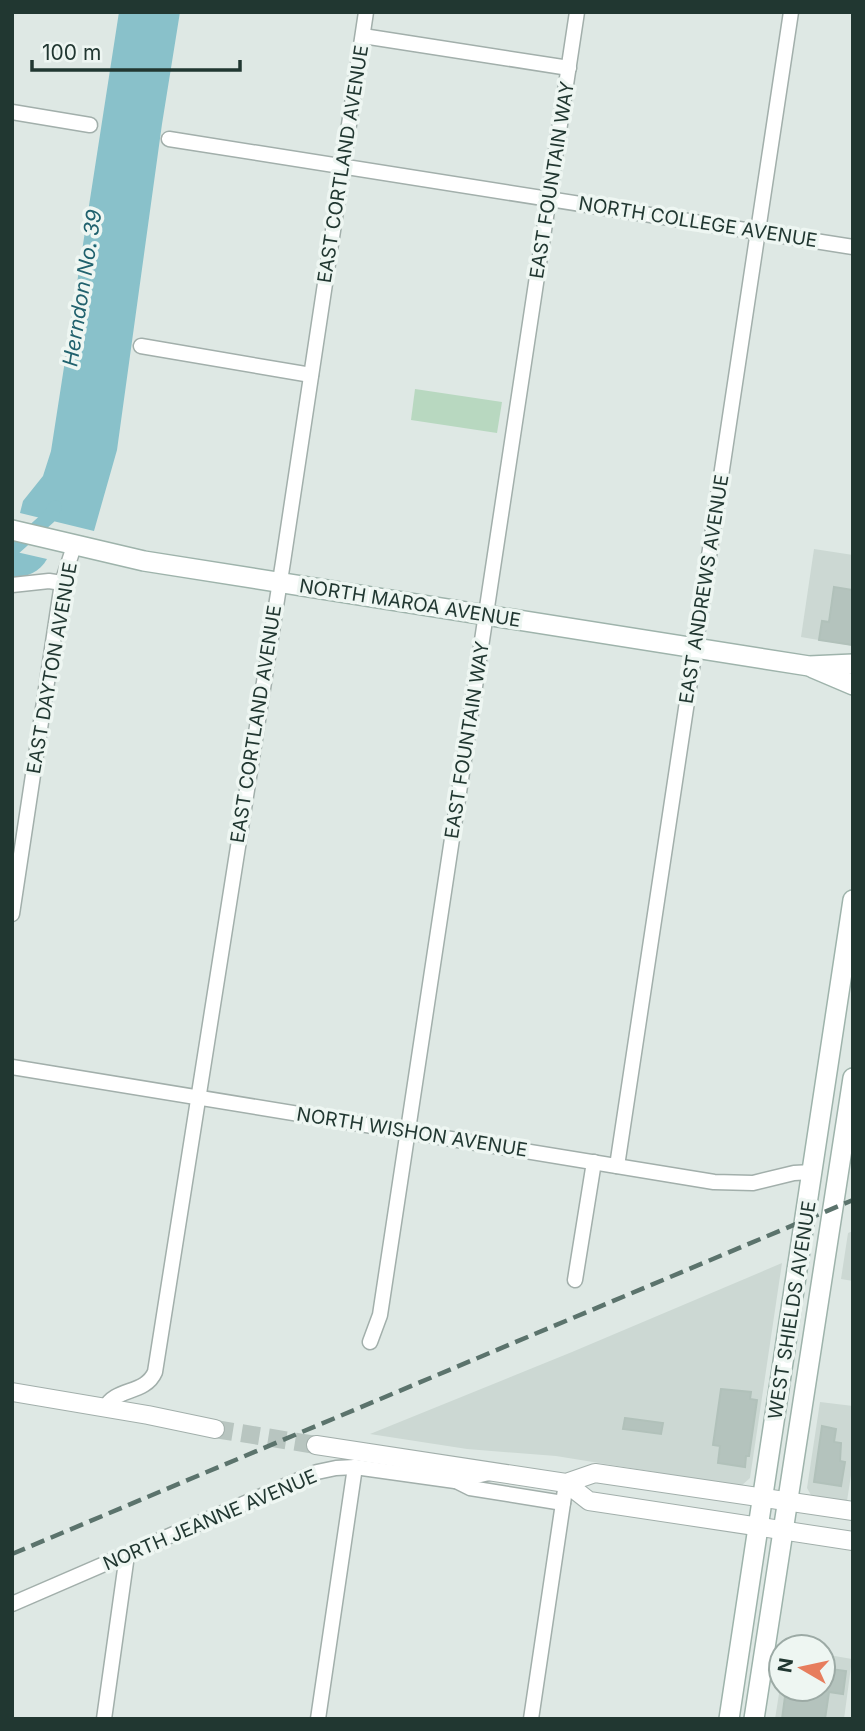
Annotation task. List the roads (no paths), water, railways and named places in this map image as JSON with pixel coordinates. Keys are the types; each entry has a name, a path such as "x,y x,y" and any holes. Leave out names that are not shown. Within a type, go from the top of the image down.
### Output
{"main road":[{"name":"NORTH MAROA AVENUE","path":"12,530 144,561 809,666 853,664"},
{"name":"NORTH MAROA AVENUE","path":"809,666 853,685"},
{"name":"WEST SHIELDS AVENUE","path":"729,1719 853,900"},
{"name":"WEST SHIELDS AVENUE","path":"754,1719 847,1149 853,1078"}],"street":[{"name":"EAST CORTLAND AVENUE","path":"105,1408 116,1395 125,1394 149,1382 155,1372 366,12"},
{"name":"EAST FOUNTAIN WAY","path":"370,1342 380,1315 409,1130 577,12"},
{"name":"EAST ANDREWS AVENUE","path":"617,1166 791,12"},
{"path":"363,36 569,68"},
{"path":"12,112 90,125"},
{"name":"NORTH COLLEGE AVENUE","path":"169,139 853,247"},
{"path":"141,346 311,374"},
{"name":"EAST DAYTON AVENUE","path":"12,914 62,583 74,546"},
{"path":"12,585 49,581 62,583"},
{"name":"NORTH WISHON AVENUE","path":"12,1067 714,1182 753,1183 794,1173 812,1172"},
{"path":"575,1280 594,1162"},
{"path":"12,1392 215,1429"},
{"path":"316,1445 566,1483 595,1473 853,1511"},
{"path":"318,1719 355,1467"},
{"name":"NORTH JEANNE AVENUE","path":"12,1604 317,1472 355,1467 455,1480 495,1472"},
{"name":"NORTH JEANNE AVENUE","path":"455,1480 470,1488 563,1503"},
{"path":"531,1719 566,1483"},
{"path":"566,1483 589,1501 853,1541"},
{"path":"104,1719 127,1555"}],"water":[{"path":"119,12 180,12 117,450 94,531 20,513 23,501 43,476 51,451"},
{"path":"12,551 47,559 32,573 12,578"}],"waterway":[{"name":"Herndon No. 39","path":"12,550 49,517 55,507"}],"tunnel":[{"path":"215,1429 316,1445"}],"railway":[{"path":"12,1554 853,1200"}]}
